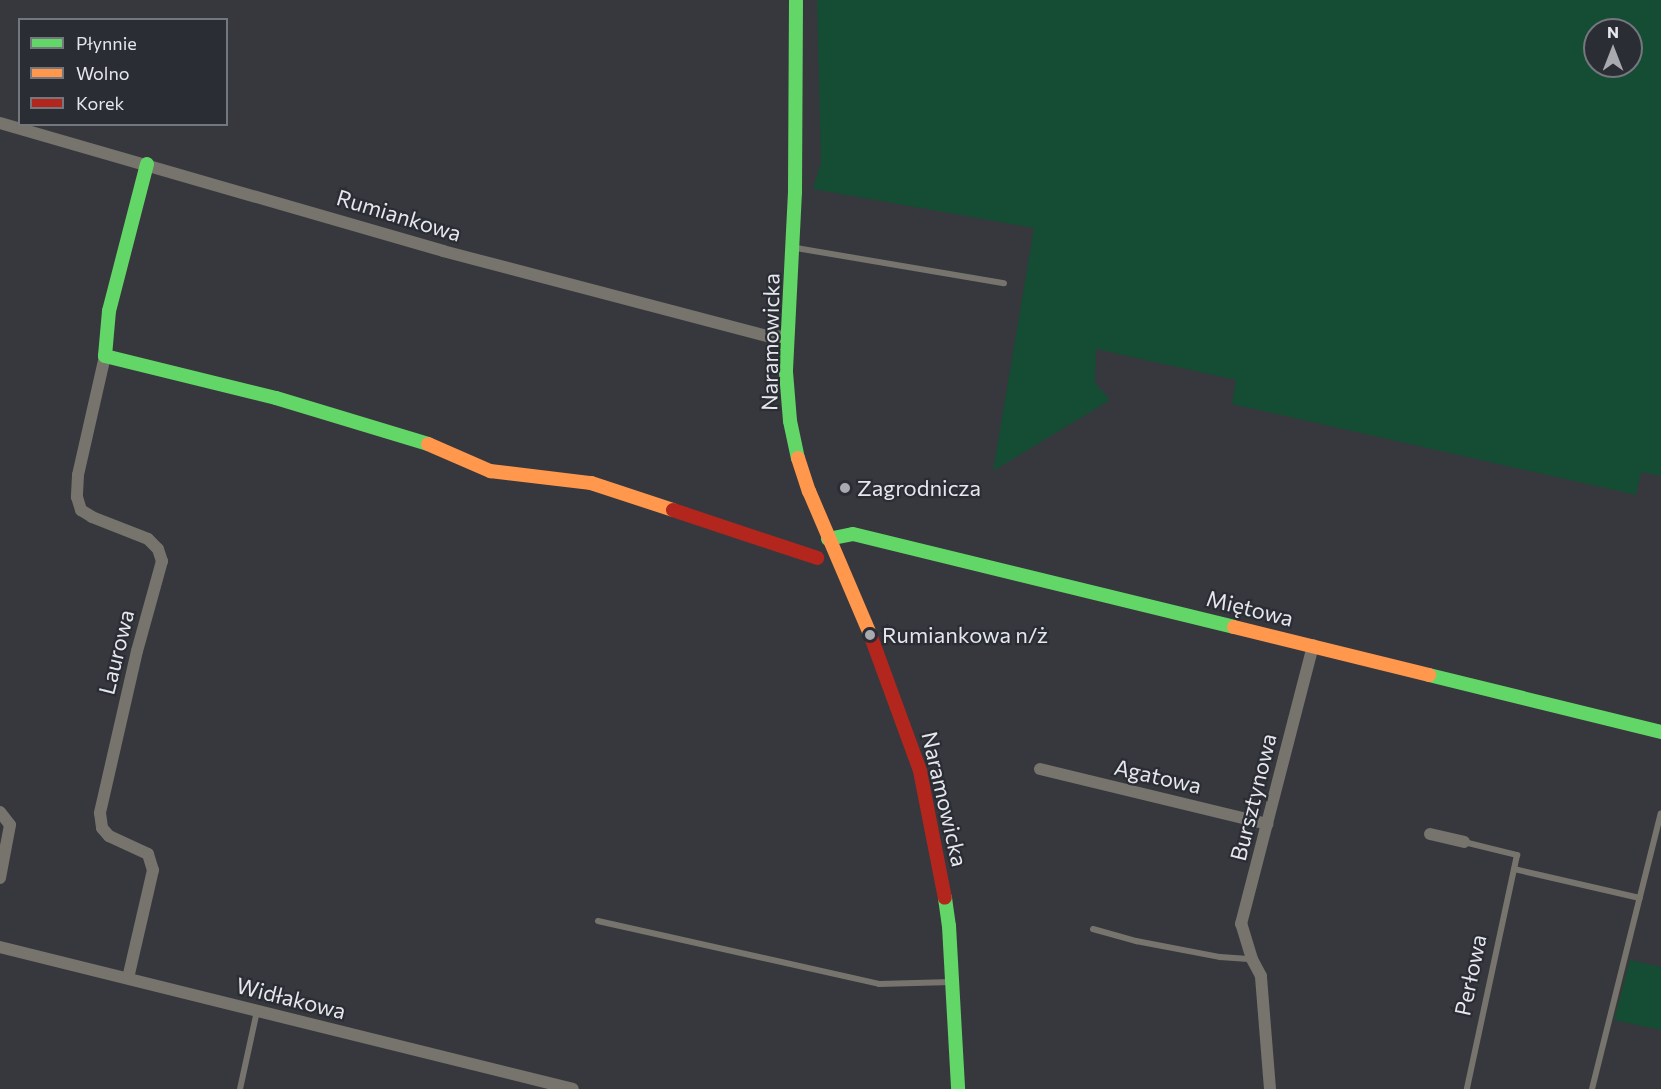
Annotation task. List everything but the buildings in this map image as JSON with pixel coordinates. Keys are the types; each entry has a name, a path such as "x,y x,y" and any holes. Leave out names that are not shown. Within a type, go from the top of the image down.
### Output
{"street":[{"name":"Naramowicka","path":"796,0 796,133 786,389 793,442 805,481 828,539 885,670 920,771 944,891 954,982 958,1089"},
{"name":"Rumiankowa","path":"0,123 443,251 768,336 788,337"},
{"name":"Laurowa","path":"128,978 153,870 148,854 110,836 102,828 100,813 135,662 162,561 158,549 148,539 81,510 77,496 78,475 105,356 109,311 147,164"},
{"path":"105,356 276,398 421,441 490,471 591,483 817,558"},
{"name":"Miętowa","path":"828,539 853,534 1661,732"},
{"name":"Bursztynowa","path":"1270,1089 1261,976 1252,959 1241,924 1313,645"},
{"name":"Agatowa","path":"1040,769 1267,824"},
{"path":"0,812 10,825 0,878"},
{"path":"1430,834 1464,842"},
{"name":"Widłakowa","path":"0,947 573,1089"}],"lane":[{"path":"792,248 1004,283"},
{"path":"1592,1089 1661,813"},
{"path":"1464,842 1517,855 1514,869 1640,898"},
{"name":"Perłowa","path":"1467,1089 1514,869"},
{"path":"598,921 879,984 954,982"},
{"path":"1093,929 1220,957 1252,959"},
{"path":"240,1089 257,1011"}],"green space":[{"path":"817,0 1661,0 1661,476 1641,472 1636,495 1232,404 1236,380 1096,349 1095,383 1110,400 993,471 1034,228 813,189 821,162"},
{"path":"1630,960 1661,967 1661,1030 1614,1020"}],"traffic: fast":[{"path":"796,0 795,192 786,372 790,421 798,458"},
{"path":"147,164 109,311 105,356 276,398 428,444"},
{"path":"828,539 853,534 1234,627"},
{"path":"1429,675 1661,732"},
{"path":"945,898 949,926 958,1089"}],"traffic: slow":[{"path":"428,444 490,471 591,483 673,510"},
{"path":"798,458 809,491 870,634"},
{"path":"1234,627 1429,675"}],"traffic: jam":[{"path":"673,510 817,558"},
{"path":"870,634 920,771 945,898"}],"place":[{"name":"Zagrodnicza","path":"845,488"},
{"name":"Rumiankowa n/ż","path":"870,635"}]}
